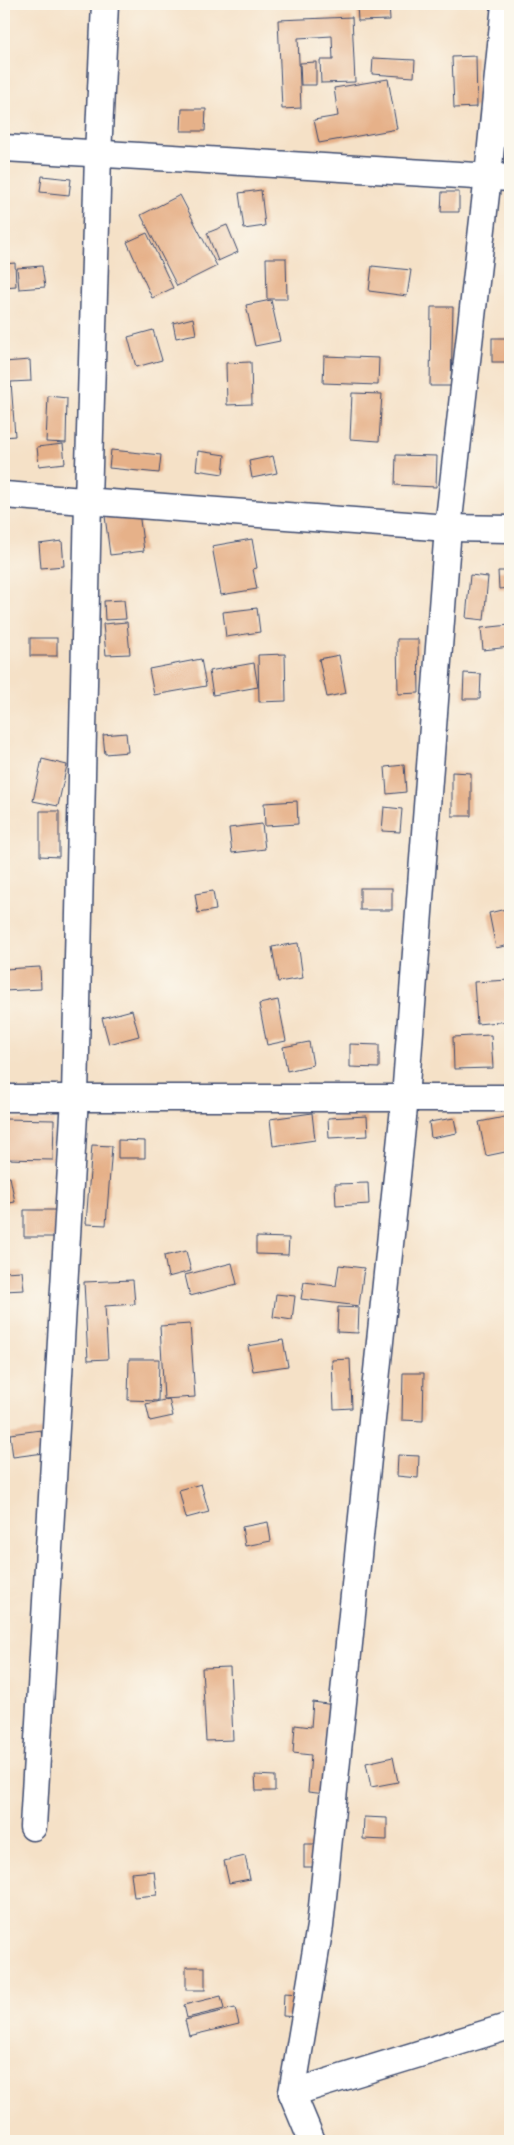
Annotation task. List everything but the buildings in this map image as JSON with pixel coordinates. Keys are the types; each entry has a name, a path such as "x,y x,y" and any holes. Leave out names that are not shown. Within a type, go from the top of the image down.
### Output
{"street":[{"path":"33,1827 75,1097 88,501 98,155 105,4"},
{"path":"312,2141 292,2093 320,1926 405,1098 448,528 499,177 505,4"},
{"path":"4,148 499,177"},
{"path":"4,495 448,528 510,529"},
{"path":"4,1098 510,1098"},
{"path":"292,2093 510,2026"}]}
